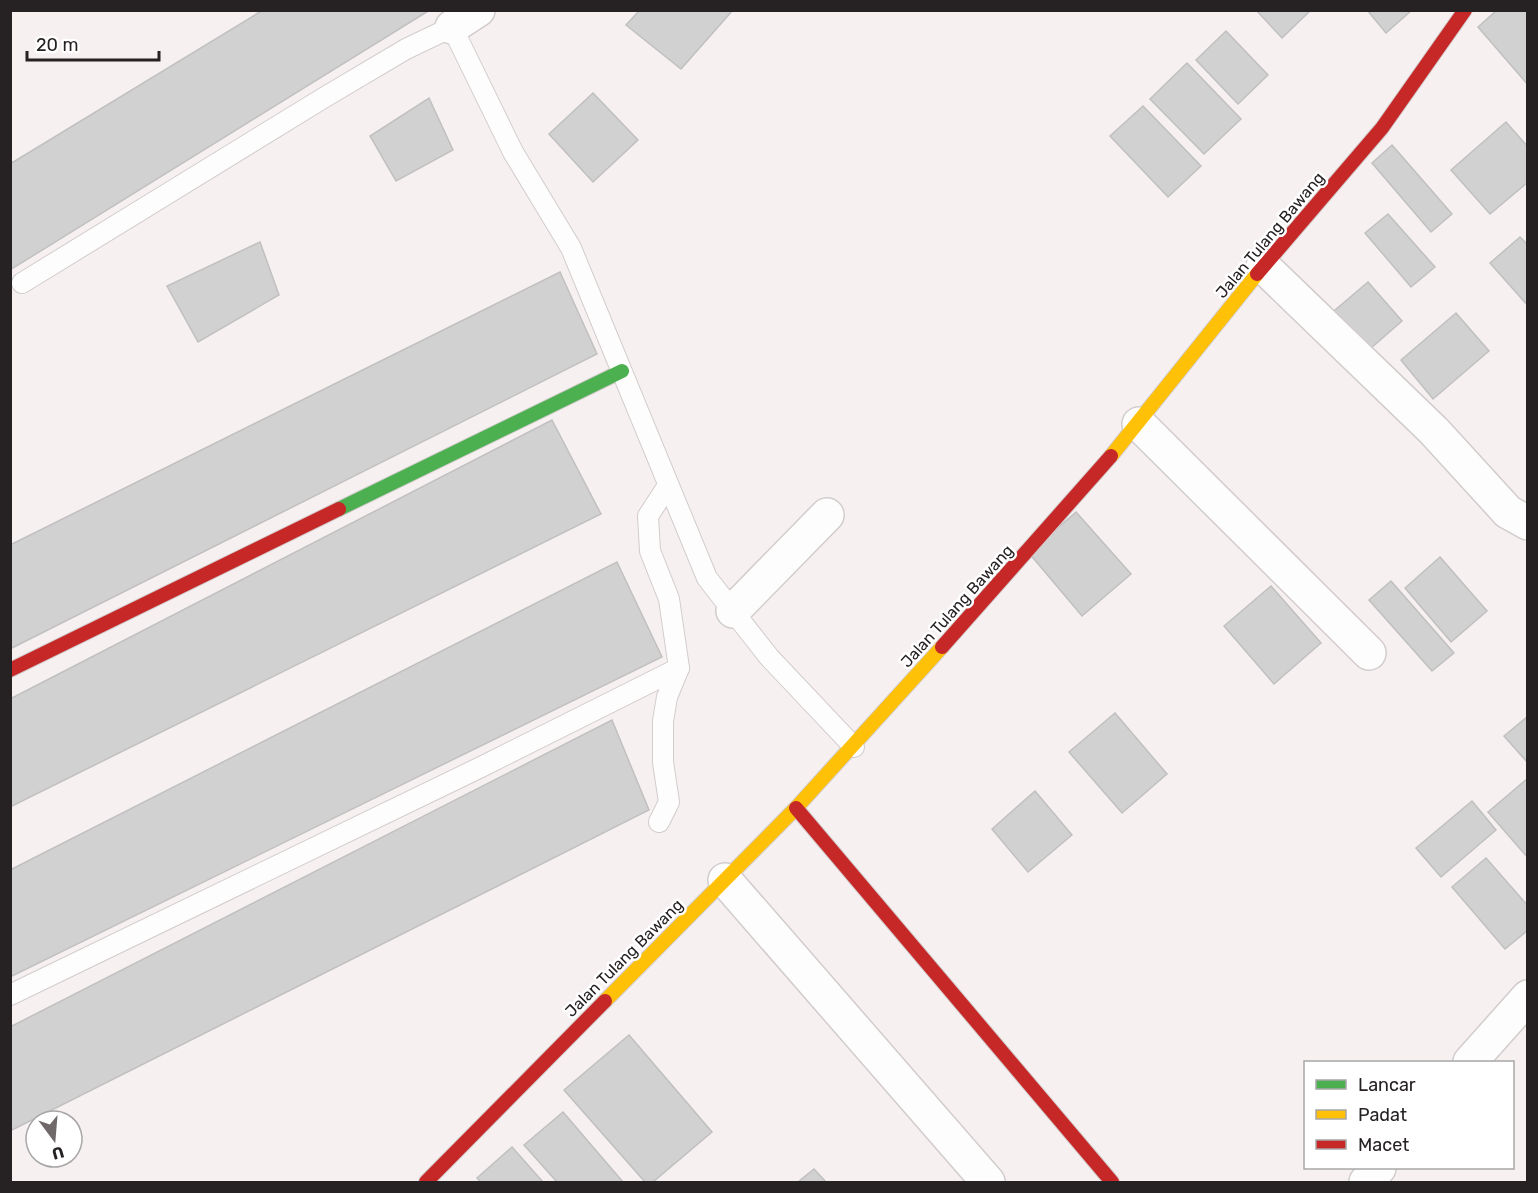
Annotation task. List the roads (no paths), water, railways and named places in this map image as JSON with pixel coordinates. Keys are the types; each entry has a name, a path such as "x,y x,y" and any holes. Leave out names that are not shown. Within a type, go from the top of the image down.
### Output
{"street":[{"name":"Jalan Tulang Bawang","path":"426,1182 854,747 1139,424 1263,266 1382,128 1465,10"},
{"path":"1263,266 1434,431 1508,512 1527,523"},
{"path":"10,670 622,371"},
{"path":"1139,424 1369,653"},
{"path":"733,611 827,515"},
{"path":"796,808 1112,1182"},
{"path":"725,880 988,1182"},
{"path":"1471,1061 1527,997"},
{"path":"1366,1182 1377,1169"}],"lane":[{"path":"22,283 335,91 406,49 465,19 513,152 571,248 707,578 769,657 854,747"},
{"path":"659,822 669,802 663,762 663,721 667,697 679,668 669,599 650,551 648,516 668,487"},
{"path":"10,995 481,767 679,668"}]}
